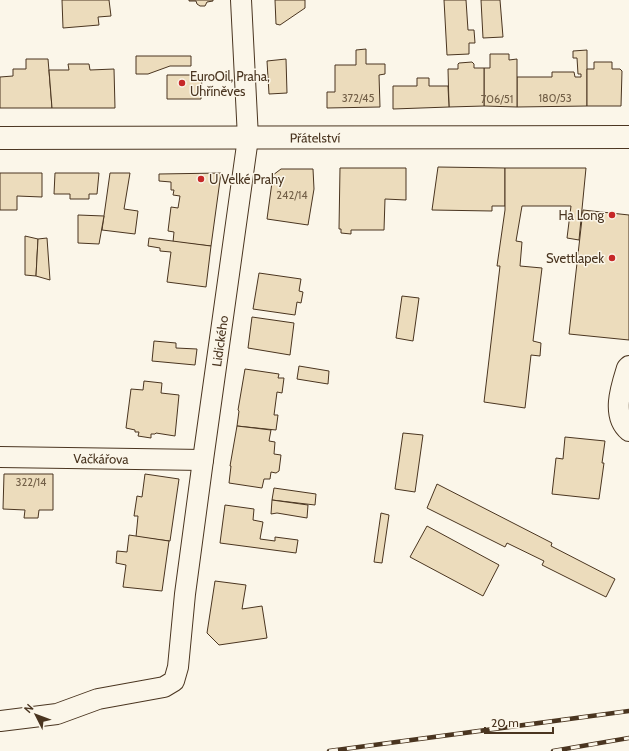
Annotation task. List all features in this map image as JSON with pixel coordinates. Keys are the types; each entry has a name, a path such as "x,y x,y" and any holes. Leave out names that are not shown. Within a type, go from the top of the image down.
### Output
{"main road":[{"name":"Přátelství","path":"0,138 629,137"}],"street":[{"name":"Lidického","path":"0,721 57,714 98,699 164,687 174,681 178,667 185,594 202,460 248,138 241,0"},
{"path":"629,366 621,387 619,415 629,431"},
{"name":"Vačkářova","path":"0,457 202,460"}],"building":[{"path":"62,0 109,0 111,16 98,17 99,25 63,28"},
{"path":"189,0 213,1 207,2 205,6 200,6 196,1"},
{"path":"275,0 305,0 305,8 280,25 276,24"},
{"path":"444,0 466,0 468,30 474,30 475,43 469,43 469,54 447,55"},
{"path":"481,0 500,0 503,37 483,38"},
{"path":"366,49 366,64 385,64 385,74 379,75 380,107 327,108 327,92 335,92 335,65 356,65 356,50"},
{"path":"587,50 587,106 517,107 517,77 552,77 552,72 574,72 575,77 581,77 581,74 578,74 577,58 573,58 573,51"},
{"path":"490,54 509,54 509,60 517,59 517,107 484,106 484,68 490,68"},
{"path":"136,56 191,56 191,66 170,66 148,74 136,74"},
{"path":"26,59 48,59 52,108 0,108 0,77 13,76 13,69 26,69"},
{"path":"286,59 287,93 269,94 267,61"},
{"path":"472,62 474,64 474,68 484,68 484,106 449,107 448,69 458,69 459,63"},
{"path":"594,62 612,62 612,69 620,69 622,71 621,106 587,106 587,69 594,69"},
{"path":"68,64 89,64 90,70 114,69 115,108 52,108 49,70 69,70"},
{"path":"167,75 202,75 201,99 167,99"},
{"path":"417,78 429,78 429,86 448,86 449,107 393,109 393,86 417,86"},
{"path":"438,167 505,168 505,206 492,206 492,211 432,210"},
{"path":"340,168 406,168 406,200 385,199 384,230 351,230 351,234 341,233 341,229 339,229"},
{"path":"505,168 586,168 579,240 567,238 571,206 522,206 516,241 522,242 520,266 542,268 533,341 541,343 540,356 531,355 525,408 484,402 500,266 497,266 505,210"},
{"path":"281,169 313,169 314,189 308,225 267,219 273,175"},
{"path":"0,173 42,173 42,197 17,196 17,210 0,210"},
{"path":"55,173 99,173 97,194 89,194 89,199 70,199 70,194 54,194"},
{"path":"110,173 130,173 124,209 138,211 135,234 102,230"},
{"path":"221,173 211,246 173,242 174,232 168,231 171,207 178,208 180,196 173,195 174,190 171,190 171,182 159,181 159,174"},
{"path":"583,210 629,215 629,340 569,334"},
{"path":"78,215 104,216 99,244 78,243"},
{"path":"25,236 38,239 36,276 25,275"},
{"path":"47,238 50,280 36,276 38,239"},
{"path":"149,238 211,246 206,287 167,282 171,252 160,251 160,248 148,246"},
{"path":"259,273 301,279 299,291 303,292 301,303 297,302 295,315 253,309"},
{"path":"402,296 419,298 413,341 396,338"},
{"path":"252,317 294,323 290,355 248,348"},
{"path":"154,341 176,343 176,348 197,349 195,365 152,361"},
{"path":"299,366 329,371 328,384 297,379"},
{"path":"245,369 279,374 278,378 284,378 282,393 277,392 274,415 278,415 276,430 237,426 238,410"},
{"path":"144,381 162,383 161,393 179,395 175,436 156,433 151,434 151,438 138,436 139,432 126,428 131,389 143,390"},
{"path":"237,426 271,430 269,441 275,442 274,454 281,455 279,471 276,473 271,472 270,479 264,479 262,488 229,483 230,466"},
{"path":"403,433 423,435 415,492 395,489"},
{"path":"565,437 605,441 602,463 604,463 599,499 552,494 556,458 563,459"},
{"path":"4,474 53,474 53,510 39,510 38,518 24,518 25,510 3,509"},
{"path":"145,474 179,479 170,541 136,537 138,516 134,516 137,496 142,497"},
{"path":"437,484 552,543 551,546 615,579 606,597 542,565 544,561 507,543 505,547 427,508"},
{"path":"274,488 316,494 315,505 272,500"},
{"path":"272,500 308,505 307,518 277,513 271,514"},
{"path":"225,505 254,509 253,520 263,522 260,539 275,541 275,537 298,540 296,553 220,543"},
{"path":"381,513 389,515 382,563 374,562"},
{"path":"427,526 499,565 483,596 410,557"},
{"path":"129,535 169,541 162,591 123,587 126,565 116,563 117,551 127,552"},
{"path":"215,581 246,585 242,609 262,606 267,638 219,645 207,633"}],"railway":[{"path":"329,751 629,711"},
{"path":"553,751 629,738"}],"place":[{"name":"EuroOil, Praha, Uhříněves","path":"182,83"},
{"name":"U Velké Prahy","path":"201,179"},
{"name":"Ha Long","path":"612,215"},
{"name":"Svettlapek","path":"612,258"}]}
